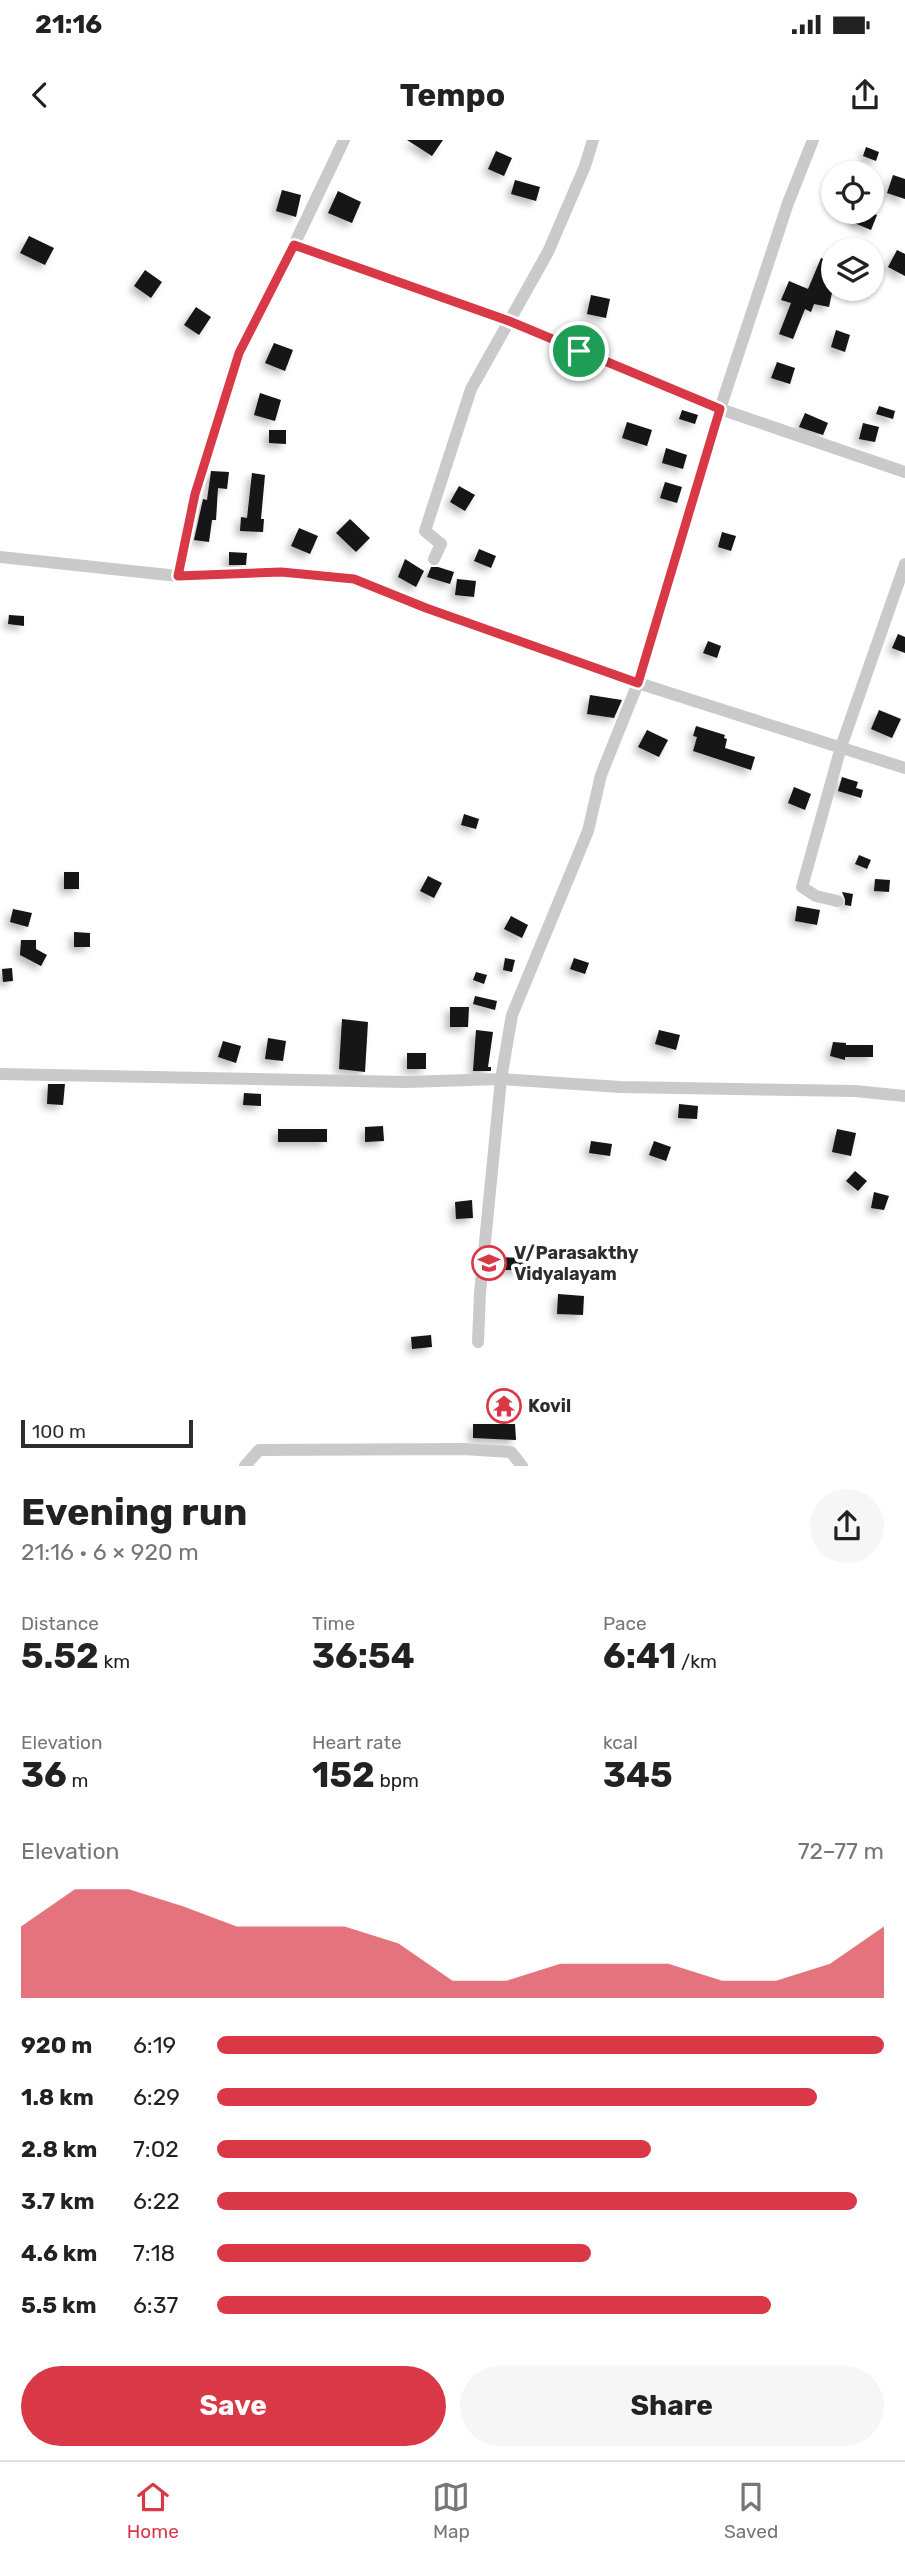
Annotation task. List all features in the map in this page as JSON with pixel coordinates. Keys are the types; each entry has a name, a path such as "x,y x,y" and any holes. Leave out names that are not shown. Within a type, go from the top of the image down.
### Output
{"street":[{"path":"178,576 195,494 239,353 344,140"},
{"path":"434,559 441,544 425,531 471,389 548,252 585,166 593,140"},
{"path":"478,1342 480,1293 501,1079 512,1015 588,831 601,775 638,683 720,409 788,203 813,140"},
{"path":"294,245 509,321 720,409 905,472"},
{"path":"0,557 178,576 281,572 354,579 426,608 638,683 905,768"},
{"path":"837,901 816,896 802,887 841,747 905,564"},
{"path":"0,1074 406,1082 501,1079 620,1087 855,1091 905,1096"},
{"path":"245,1466 259,1450 464,1449 511,1452 522,1466"}],"building":[{"path":"407,140 443,140 432,156"},
{"path":"866,147 879,152 876,161 863,156"},
{"path":"496,151 512,158 504,176 488,169"},
{"path":"893,175 905,179 905,199 887,193"},
{"path":"515,180 540,187 536,201 511,194"},
{"path":"282,190 301,195 296,217 276,211"},
{"path":"338,191 361,202 352,223 328,213"},
{"path":"857,224 873,224 871,230"},
{"path":"29,236 54,248 45,265 20,253"},
{"path":"897,250 905,254 905,276 888,267"},
{"path":"821,258 821,301 830,301 829,307 814,304 811,312 805,309 793,339 779,334 791,303 781,300 789,281 808,289"},
{"path":"145,270 162,282 151,298 134,286"},
{"path":"591,295 610,299 606,318 587,314"},
{"path":"196,307 211,317 199,335 184,325"},
{"path":"836,330 850,335 845,352 831,347"},
{"path":"274,343 293,350 285,371 265,363"},
{"path":"777,362 795,368 790,384 771,378"},
{"path":"260,393 281,400 275,421 254,415"},
{"path":"879,406 895,411 893,419 876,414"},
{"path":"682,410 698,415 695,424 679,419"},
{"path":"805,413 828,423 823,435 799,427"},
{"path":"627,422 652,430 647,446 622,438"},
{"path":"863,423 879,427 875,442 859,439"},
{"path":"269,430 286,430 286,444 269,443"},
{"path":"666,448 687,455 683,469 662,463"},
{"path":"211,471 229,472 227,489 218,488 216,520 212,520 209,542 194,540 203,499 207,500"},
{"path":"252,473 265,475 261,519 264,519 263,532 240,531 241,517 247,518"},
{"path":"665,482 682,487 677,503 660,498"},
{"path":"459,486 475,495 465,511 450,502"},
{"path":"350,519 370,538 356,552 336,533"},
{"path":"299,528 318,536 310,554 291,546"},
{"path":"722,532 736,536 731,551 718,547"},
{"path":"479,549 496,556 491,568 474,561"},
{"path":"229,552 247,553 246,565 229,565"},
{"path":"405,559 424,571 416,587 398,577"},
{"path":"431,567 454,572 450,584 427,577"},
{"path":"457,579 476,581 474,597 455,595"},
{"path":"9,615 24,616 24,626 8,624"},
{"path":"898,634 905,637 905,653 892,648"},
{"path":"708,641 721,646 717,658 703,653"},
{"path":"590,695 622,700 614,718 587,714"},
{"path":"879,710 901,719 892,738 871,729"},
{"path":"696,726 725,735 725,748 755,757 751,770 693,751 697,737 693,736"},
{"path":"647,730 668,740 659,757 638,747"},
{"path":"842,777 858,782 856,788 863,790 861,798 838,791"},
{"path":"794,787 811,794 805,810 788,803"},
{"path":"464,814 479,819 476,829 461,825"},
{"path":"859,855 871,860 867,869 855,864"},
{"path":"64,872 79,872 79,889 64,889"},
{"path":"428,876 442,883 434,898 420,891"},
{"path":"875,879 890,880 889,892 874,891"},
{"path":"842,892 853,894 851,906 845,905"},
{"path":"797,906 820,910 817,925 795,921"},
{"path":"13,909 32,913 28,927 10,922"},
{"path":"511,916 528,925 522,938 504,929"},
{"path":"74,932 90,933 90,947 74,947"},
{"path":"21,940 36,940 36,949 47,955 41,966 20,955"},
{"path":"505,958 515,960 512,972 503,970"},
{"path":"574,958 589,963 585,974 570,969"},
{"path":"12,968 13,981 3,982 2,969"},
{"path":"476,972 487,975 484,984 473,980"},
{"path":"475,996 497,1001 495,1010 473,1004"},
{"path":"450,1007 469,1007 468,1027 450,1027"},
{"path":"342,1019 368,1022 365,1072 339,1069"},
{"path":"476,1030 493,1032 488,1067 491,1067 491,1071 473,1071"},
{"path":"659,1030 680,1035 676,1050 655,1044"},
{"path":"268,1038 286,1041 283,1061 265,1059"},
{"path":"223,1041 241,1046 236,1063 218,1057"},
{"path":"833,1042 873,1045 873,1057 845,1057 845,1060 830,1056"},
{"path":"407,1053 426,1053 426,1069 407,1069"},
{"path":"48,1084 65,1084 63,1105 47,1104"},
{"path":"244,1093 261,1094 261,1106 243,1105"},
{"path":"679,1104 698,1106 697,1119 678,1118"},
{"path":"383,1126 384,1141 365,1142 365,1127"},
{"path":"278,1129 327,1129 327,1142 278,1142"},
{"path":"837,1129 856,1133 851,1156 832,1152"},
{"path":"591,1141 612,1144 610,1156 589,1153"},
{"path":"654,1141 671,1147 666,1161 649,1155"},
{"path":"855,1171 867,1181 858,1191 846,1181"},
{"path":"874,1192 889,1196 884,1210 871,1208"},
{"path":"472,1200 473,1218 456,1219 455,1202"},
{"path":"496,1257 528,1258 527,1270 497,1270"},
{"path":"558,1294 584,1296 583,1315 557,1314"},
{"path":"431,1335 432,1347 412,1349 411,1337"},
{"path":"473,1424 515,1424 516,1440 473,1438"}],"place":[{"name":"V/Parasakthy Vidyalayam","path":"489,1263"},
{"name":"Kovil","path":"504,1406"}],"route":[{"path":"294,245 509,321 579,351 720,409 638,683 426,608 354,579 281,572 178,576 195,494 239,353 294,245"}]}
